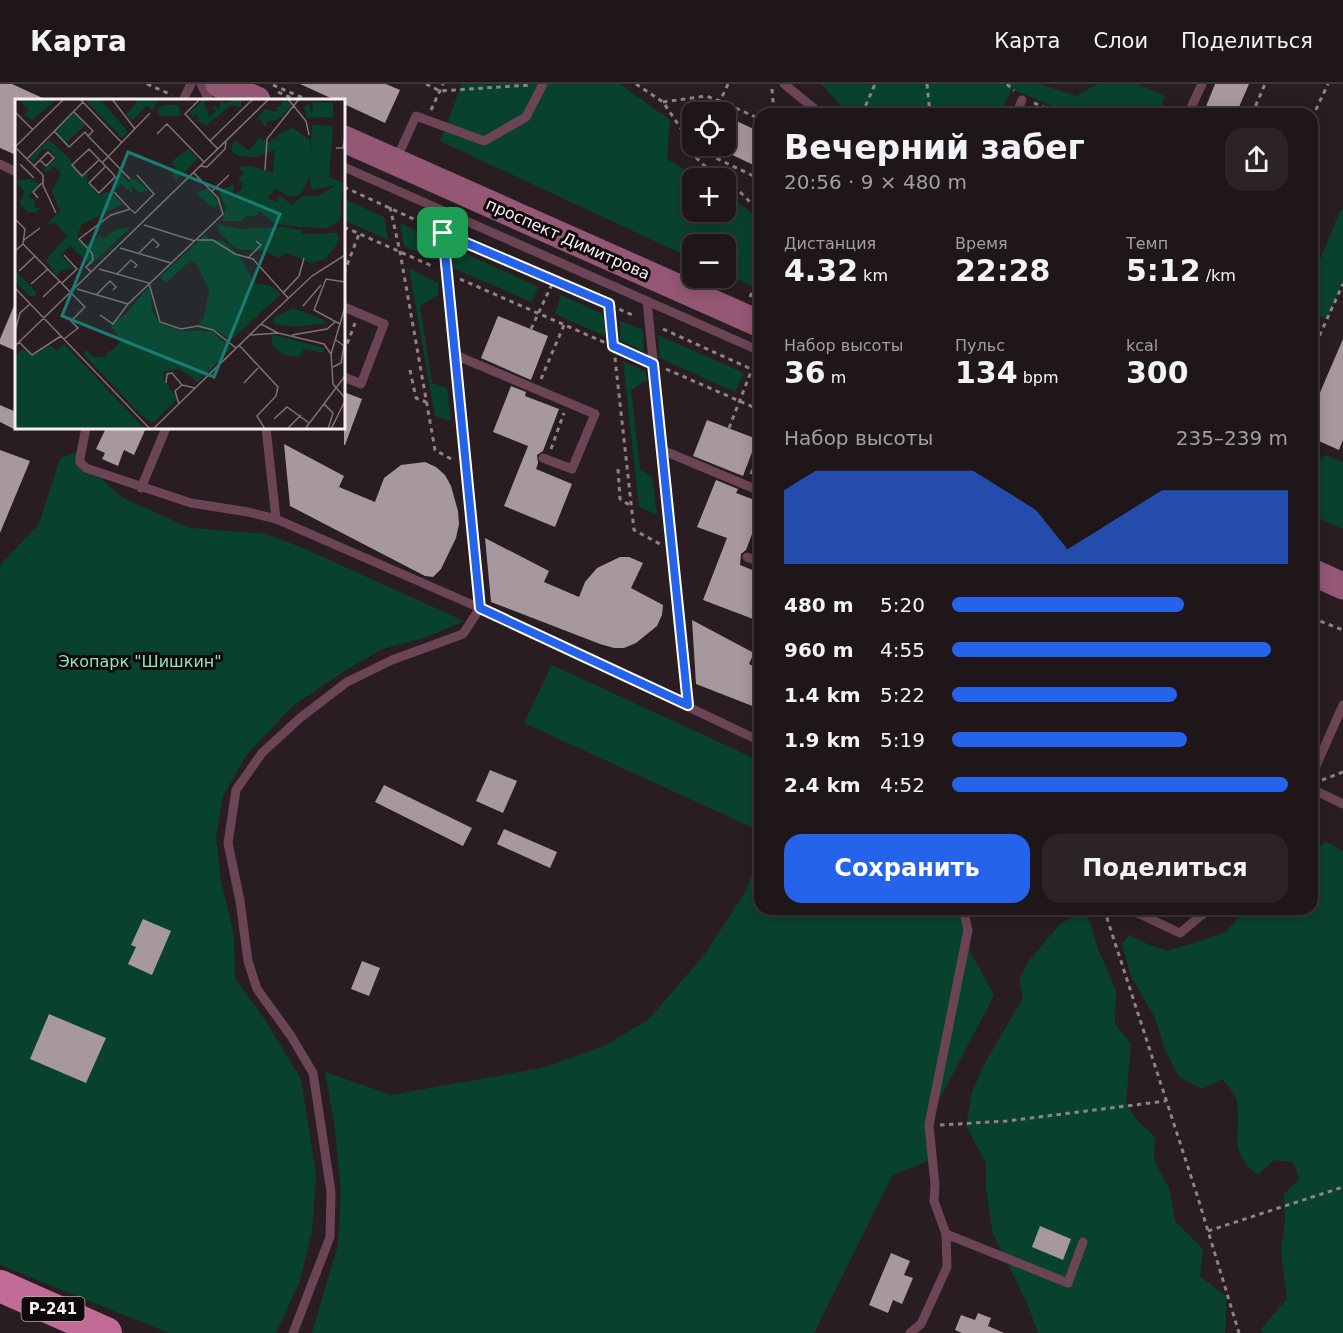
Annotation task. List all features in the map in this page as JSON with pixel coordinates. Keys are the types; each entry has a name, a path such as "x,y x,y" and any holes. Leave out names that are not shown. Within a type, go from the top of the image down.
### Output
{"highway":[{"name":"Р-241","path":"0,1286 106,1333"}],"main road":[{"path":"219,84 255,99"},
{"name":"проспект Димитрова","path":"345,139 754,321"},
{"path":"1318,575 1343,586"}],"lane":[{"path":"184,99 191,84"},
{"path":"201,84 208,99"},
{"path":"395,162 416,116 484,141 526,117 540,84"},
{"path":"784,84 814,108"},
{"path":"1191,108 1202,84"},
{"path":"1019,108 1022,100"},
{"path":"0,164 15,172"},
{"path":"345,167 754,348"},
{"path":"292,1333 330,1237 331,1192 313,1073 291,1035 257,989 248,961 240,901 228,843 236,790 262,753 300,718 347,682 392,660 463,634 480,608 439,210"},
{"path":"647,301 688,705"},
{"path":"345,307 384,324 361,384 345,377"},
{"path":"455,355 595,414 572,469 544,459"},
{"path":"86,429 80,458 82,465 86,468 191,503 276,519 480,608 754,738"},
{"path":"141,488 166,429"},
{"path":"266,429 276,519"},
{"path":"662,450 754,489"},
{"path":"747,557 754,560"},
{"path":"1318,761 1343,705"},
{"path":"1318,790 1343,804"},
{"path":"910,1333 921,1324 947,1267 946,1234 934,1201 935,1185 929,1125 968,930 964,915"},
{"path":"1142,915 1180,933 1202,915"},
{"path":"946,1234 1068,1283 1083,1242"}],"path":[{"path":"147,84 181,99"},
{"path":"271,84 306,99"},
{"path":"426,84 440,91 540,84"},
{"path":"426,120 443,84"},
{"path":"636,84 663,102 682,130"},
{"path":"720,101 728,84"},
{"path":"772,84 774,108"},
{"path":"865,108 875,84"},
{"path":"927,84 929,108"},
{"path":"1255,108 1265,84"},
{"path":"1317,108 1328,84"},
{"path":"663,102 706,96 754,117"},
{"path":"694,156 707,168"},
{"path":"711,156 754,176"},
{"path":"345,188 752,369 729,428"},
{"path":"736,188 754,206"},
{"path":"390,207 435,450 466,466"},
{"path":"345,227 537,314 754,407"},
{"path":"345,270 359,234"},
{"path":"531,329 554,280"},
{"path":"1318,339 1343,284"},
{"path":"750,297 754,288"},
{"path":"609,304 634,530 672,551"},
{"path":"345,349 359,313"},
{"path":"536,390 564,325"},
{"path":"410,370 416,398 426,402"},
{"path":"544,459 568,403"},
{"path":"747,486 754,467"},
{"path":"618,469 620,499 631,506"},
{"path":"1318,620 1343,630"},
{"path":"1318,784 1343,772"},
{"path":"1106,915 1239,1333"},
{"path":"929,1125 1007,1121 1167,1101"},
{"path":"1208,1231 1343,1187"}],"green space":[{"path":"462,84 620,84 670,120 667,159 682,168 682,222 736,222 736,202 754,214 754,287 736,279 736,234 682,234 682,254 440,141"},
{"path":"821,84 1040,84 1076,96 1097,84 1137,84 1165,96 1160,108 1057,108 1012,89 1003,108 843,108"},
{"path":"345,199 384,217 388,240 345,220"},
{"path":"1341,209 1343,210 1343,282 1327,319 1318,315 1318,264"},
{"path":"400,223 435,240 437,261 404,246"},
{"path":"452,247 538,287 532,302 453,268"},
{"path":"409,268 438,283 438,295 420,306 432,383 447,388 451,421 435,416"},
{"path":"561,295 603,314 605,336 555,314"},
{"path":"620,321 643,330 644,352 620,340"},
{"path":"658,335 744,373 735,392 660,358"},
{"path":"623,361 646,372 647,380 631,390 640,469 652,477 657,515 639,507"},
{"name":"Экопарк \"Шишкин\"","path":"77,452 91,470 123,498 190,528 266,534 303,548 464,621 427,637 382,649 294,705 247,754 223,796 216,837 221,881 234,936 235,978 265,1020 301,1079 316,1175 312,1231 300,1281 276,1333 169,1333 0,1265 0,565 39,524 60,458"},
{"path":"1326,455 1343,462 1343,529 1318,518 1318,462"},
{"path":"552,665 754,758 754,828 524,723"},
{"path":"1325,841 1343,851 1343,1333 1263,1333 1261,1329 1287,1299 1281,1251 1285,1222 1284,1194 1299,1179 1293,1162 1274,1160 1258,1175 1248,1166 1242,1158 1237,1142 1238,1114 1235,1096 1223,1079 1202,1089 1179,1077 1164,1047 1155,1018 1131,976 1122,944 1129,935 1168,951 1224,933 1241,915 1318,915 1318,849"},
{"path":"754,869 754,915 967,915 962,937 994,995 937,1104 930,1160 892,1176 814,1333 312,1333 338,1245 341,1191 334,1122 325,1072 391,1095 542,1068 604,1046 648,1020 704,955 746,891"},
{"path":"1076,915 1088,915 1098,949 1116,990 1115,1024 1131,1044 1126,1103 1137,1120 1155,1137 1154,1160 1169,1188 1175,1221 1203,1249 1200,1276 1227,1297 1225,1333 1038,1333 1027,1303 993,1234 986,1188 986,1163 966,1126 972,1092 986,1061 1023,998 1019,980 1028,962 1061,923"}],"building":[{"path":"0,84 12,84 45,99 15,99 15,155 0,148"},
{"path":"300,84 386,84 400,90 385,123 345,104 345,99 333,99"},
{"path":"1215,84 1249,84 1239,108 1205,108"},
{"path":"736,121 754,129 754,165 734,156"},
{"path":"15,303 15,351 0,344"},
{"path":"498,316 548,336 531,380 481,358"},
{"path":"1343,339 1343,440 1339,450 1318,441 1318,397"},
{"path":"511,386 526,392 525,396 559,409 543,451 537,455 536,469 572,484 555,527 504,506 528,446 493,432"},
{"path":"345,392 362,399 344,445 345,429"},
{"path":"0,405 15,412 16,430 0,422"},
{"path":"707,420 754,438 754,447 743,476 693,456"},
{"path":"106,429 146,429 134,455 124,450 118,466 102,459 105,453 96,449"},
{"path":"284,444 344,476 339,487 375,502 384,478 401,465 425,462 436,467 445,475 451,486 459,524 456,538 441,569 433,577 425,576 290,506"},
{"path":"0,450 30,461 0,533"},
{"path":"716,480 738,489 736,493 754,500 754,529 746,550 741,554 740,565 754,571 753,619 703,600 727,538 697,527"},
{"path":"485,538 549,571 544,582 579,597 585,582 597,568 620,557 629,557 643,563 631,588 663,605 657,626 636,643 624,648 614,648 491,602"},
{"path":"692,620 754,653 749,664 754,666 754,707 696,684"},
{"path":"490,770 517,781 503,813 476,801"},
{"path":"384,785 472,828 463,846 375,802"},
{"path":"504,829 557,852 550,868 497,844"},
{"path":"143,919 171,931 152,975 128,964 136,947 131,945"},
{"path":"362,961 380,968 369,996 351,989"},
{"path":"49,1014 106,1038 86,1083 30,1059"},
{"path":"1040,1226 1071,1239 1063,1260 1032,1247"},
{"path":"891,1253 910,1261 904,1275 913,1278 902,1304 893,1300 888,1313 869,1305"},
{"path":"978,1313 991,1318 988,1326 1004,1333 962,1333 955,1330 961,1315 975,1320"}],"route":[{"path":"443,233 609,304 613,346 653,364 688,705 480,608 443,233"}]}
